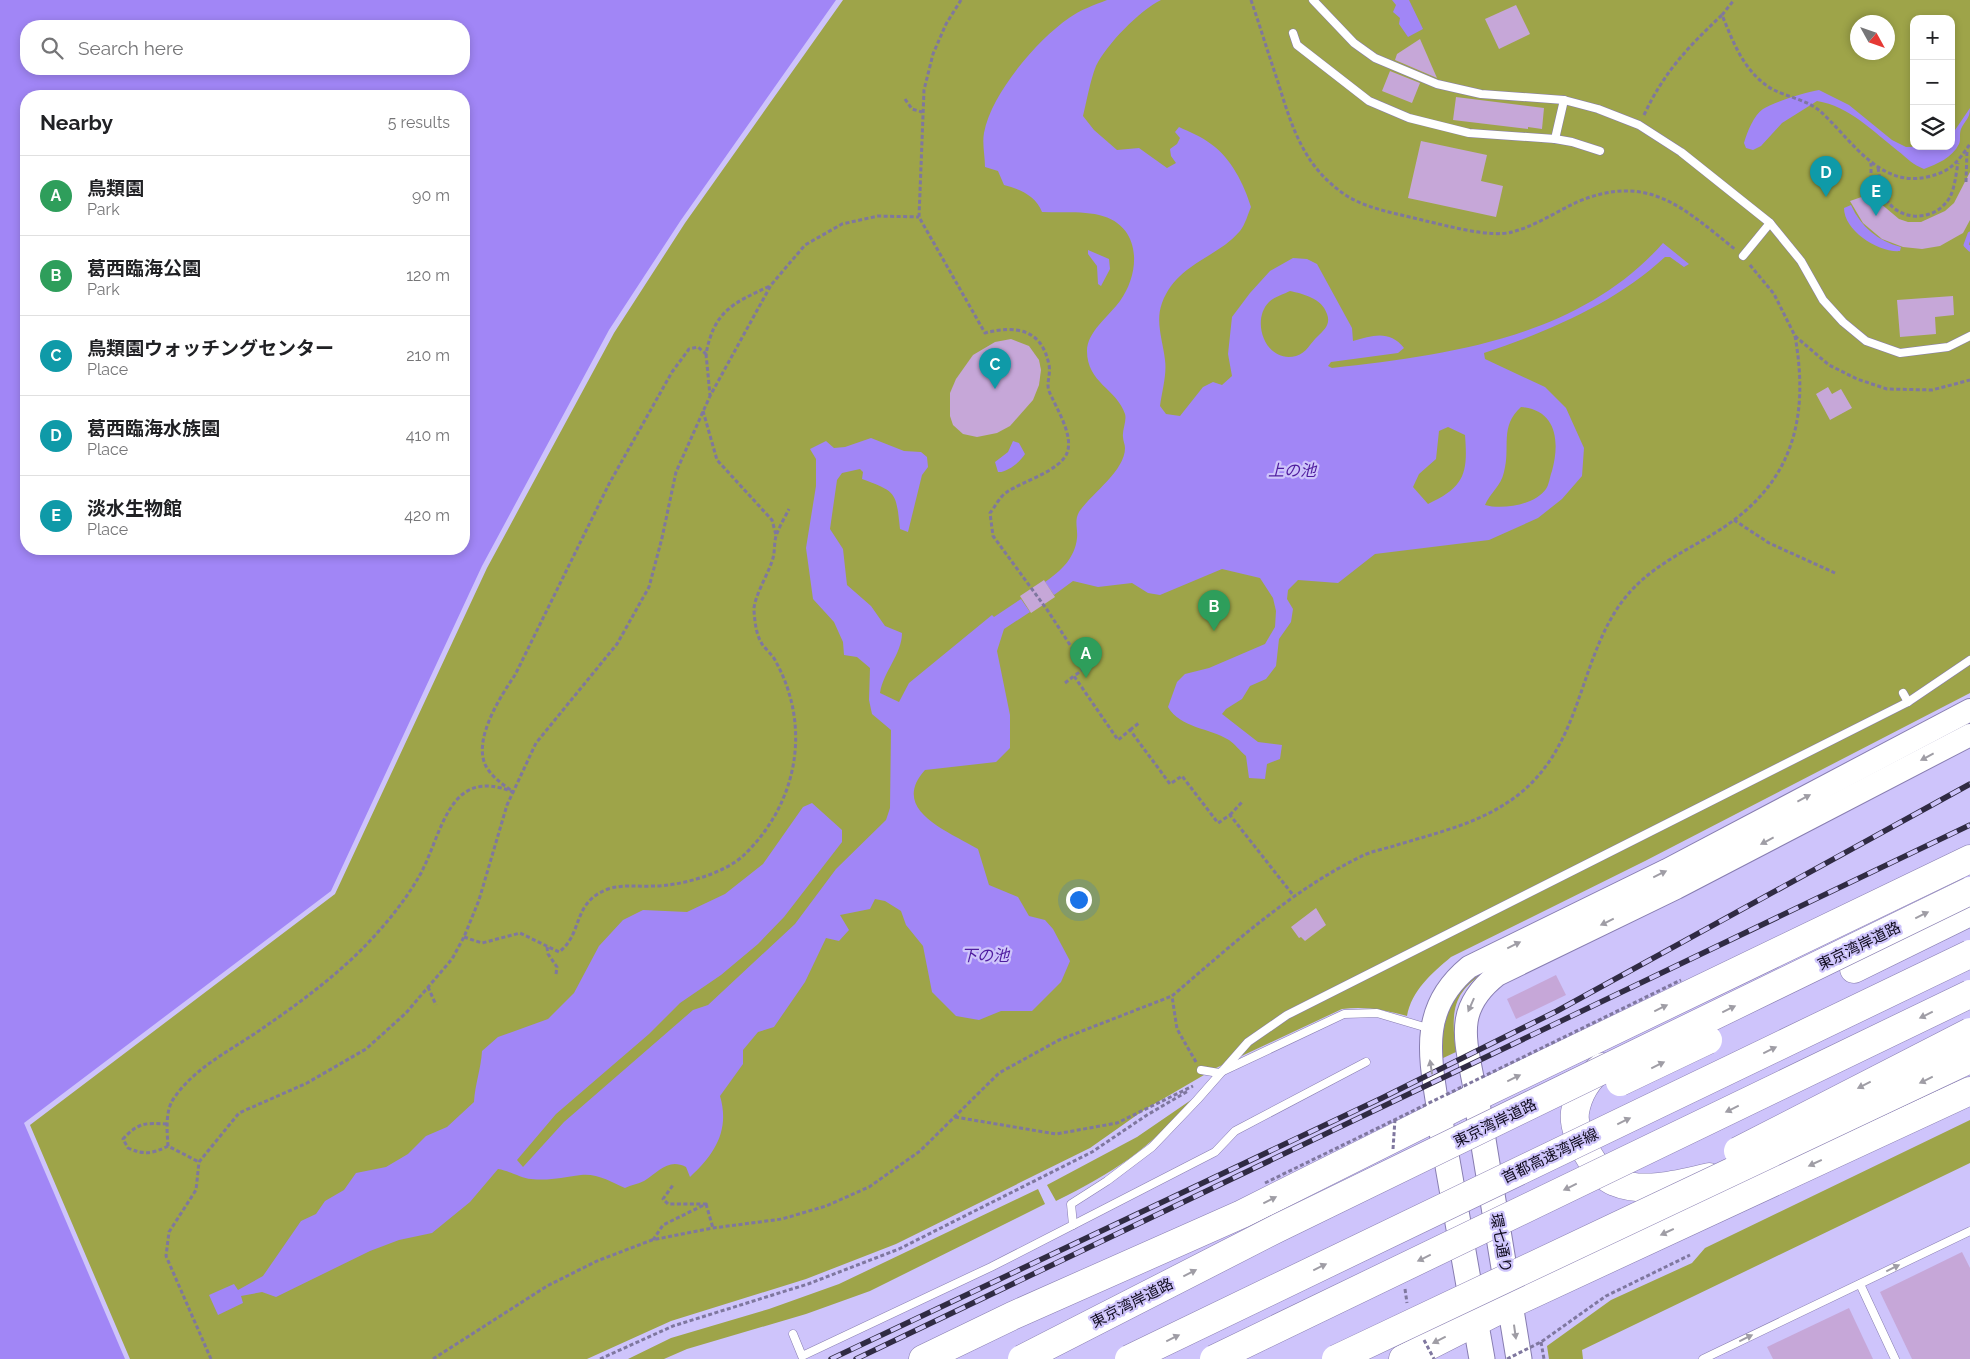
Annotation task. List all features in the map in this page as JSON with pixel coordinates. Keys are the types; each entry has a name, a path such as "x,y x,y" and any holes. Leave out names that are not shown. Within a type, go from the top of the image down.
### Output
{"highway":[{"path":"923,1359 1012,1316 1099,1280 1242,1214 1439,1115 1970,858"},
{"path":"1828,927 1970,869"},
{"name":"東京湾岸道路","path":"1022,1359 1276,1229 1970,892"},
{"path":"1276,1229 1522,1128 1656,1066 1970,912"},
{"name":"首都高速湾岸線","path":"1129,1359 1970,954"},
{"path":"1741,970 1678,1022 1626,1050 1599,1070 1581,1090 1574,1113 1579,1134 1591,1162 1602,1175 1616,1182 1636,1186 1652,1187 1687,1182 1765,1160 1797,1145 1846,1134 1886,1130"},
{"path":"1214,1359 1970,994"},
{"path":"1361,1348 1806,1114 1970,1032"},
{"path":"1336,1359 1970,1059"},
{"path":"1402,1359 1511,1304 1970,1091"},
{"path":"1050,1359 1169,1265 1194,1250 1242,1214"},
{"path":"958,1359 1099,1280"}],"main road":[{"name":"環七通り","path":"1476,1097 1519,1359"},
{"path":"1439,1115 1482,1359"}],"street":[{"path":"1439,1115 1429,1054 1431,1029 1444,994 1451,983 1469,967 1667,870 1970,710"},
{"path":"1476,1097 1465,1022 1472,1001 1478,991 1497,975 1676,888 1970,735"}],"lane":[{"path":"1313,0 1354,43 1374,58 1436,84 1481,94 1564,100 1598,109 1639,125 1681,152 1770,223 1801,261 1823,300 1843,322 1866,342 1900,352 1948,347 1970,336"},
{"path":"1293,32 1297,45 1369,101 1409,118 1468,134 1555,139 1600,151"},
{"path":"1555,139 1564,100"},
{"path":"1743,256 1770,223"},
{"path":"1072,1225 1071,1204 1107,1181 1152,1147 1248,1042 1287,1015 1731,787 1908,702 1970,660"},
{"path":"1903,693 1908,702"},
{"path":"1201,1070 1219,1073 1344,1014 1377,1013 1431,1029"},
{"path":"793,1334 799,1358 991,1267 1215,1152 1235,1131 1366,1062"},
{"path":"1702,1359 1970,1231"},
{"path":"1860,1284 1895,1359"},
{"path":"1719,1351 1723,1359"}],"path":[{"path":"961,0 946,24 933,54 924,90 919,217 985,333 1005,328 1027,332 1044,347 1050,367 1047,387 1069,439 1067,453 1055,466 1005,493 990,513 993,536 1048,611 1085,668 1065,683"},
{"path":"433,1359 547,1286 597,1261 652,1240 713,1228 782,1219 826,1206 869,1187 920,1151 999,1073 1058,1040 1172,996 1293,895 1362,856 1454,829 1485,816 1519,795 1546,767 1566,736 1602,639 1620,604 1642,580 1666,560 1734,520 1775,477 1794,441 1800,402 1800,367 1795,336 1774,294 1743,256 1681,207 1647,192 1616,191 1579,202 1520,230 1499,234 1431,222 1374,208 1349,197 1326,180 1307,156 1294,132 1251,0"},
{"path":"1639,125 1658,86 1693,42 1722,15 1734,0"},
{"path":"1722,15 1742,61 1752,73 1772,89 1818,110 1878,168 1895,177 1918,179 1942,174 1958,162 1970,144"},
{"path":"905,99 912,109 922,112"},
{"path":"1966,182 1967,149"},
{"path":"1871,186 1872,162"},
{"path":"1878,168 1887,201 1898,212 1906,216 1921,216 1943,206 1951,195 1958,162"},
{"path":"211,1359 166,1256 169,1232 196,1190 199,1162 239,1113 307,1083 366,1049 406,1013 452,959 464,937 479,900 507,805 536,743 617,644 649,587 676,472 710,396 771,286 805,245 842,224 878,216 919,217"},
{"path":"710,396 706,354 709,337 720,318 733,303 771,286"},
{"path":"1795,336 1829,365 1857,379 1887,389 1932,390 1970,380"},
{"path":"513,792 487,767 482,752 490,719 501,696 515,675 609,484 672,372 689,349 698,347 706,354"},
{"path":"464,937 482,943 520,933 559,952 572,939 580,913 593,898 608,890 629,885 653,886 704,877 743,856 774,820 792,776 797,734 791,698 776,661 762,644 756,629 754,615 754,608 774,557 776,536 772,520 717,460 703,411"},
{"path":"776,536 789,509"},
{"path":"1734,520 1769,543 1835,573"},
{"path":"1074,676 1118,740 1139,723"},
{"path":"1130,730 1170,784 1182,776 1218,823 1242,802"},
{"path":"168,1146 167,1124 173,1099 192,1076 295,1005 357,954 380,930 406,899 428,858 449,807 460,795 480,786 497,786 513,792"},
{"path":"1230,814 1293,895"},
{"path":"547,947 548,954 557,967 556,974"},
{"path":"1265,1183 1681,980"},
{"path":"428,987 436,1004"},
{"path":"1172,996 1177,1029 1201,1070"},
{"path":"955,1118 1056,1134 1117,1123 1219,1073"},
{"path":"600,1359 673,1326 808,1284 898,1249 1092,1152 1147,1115 1219,1073"},
{"path":"167,1124 144,1123 133,1128 123,1139 128,1148 135,1151 153,1153 168,1146"},
{"path":"168,1146 199,1162"},
{"path":"673,1185 663,1199 668,1204 706,1204"},
{"path":"706,1204 713,1228"},
{"path":"652,1240 663,1225 706,1204"},
{"path":"1507,1359 1541,1342 1606,1296 1690,1255"},
{"path":"1541,1342 1544,1359"}],"green space":[{"path":"843,0 1970,0 1970,693 1645,861 1451,957 1423,983 1413,998 1407,1016 1375,1009 1342,1009 1216,1068 1144,1110 1090,1148 896,1244 806,1279 671,1321 587,1359 130,1359 30,1125 335,894 487,568 614,333 685,223"},
{"path":"1489,970 1467,986 1456,1004 1454,1026 1456,1052 1441,1059 1443,1031 1451,1006 1465,985 1476,977"},
{"path":"1191,1100 1176,1118 1130,1158 1096,1180 1056,1201 1047,1185 1137,1137"},
{"path":"1970,1120 1970,1163 1582,1350 1583,1359 1549,1359 1547,1346 1611,1300 1692,1263 1705,1248"},
{"path":"1038,1189 1045,1204 870,1291 806,1314 687,1349 664,1359 628,1359 671,1338 769,1309 839,1284"}],"water":[{"path":"0,0 836,0 681,220 609,330 482,566 331,891 24,1123 125,1359 0,1359"},
{"name":"上の池","path":"1107,0 1161,0 1134,20 1101,57 1092,78 1083,116 1094,130 1117,150 1139,148 1167,168 1176,163 1171,156 1170,149 1177,144 1180,138 1175,132 1179,127 1200,137 1218,150 1231,164 1245,189 1251,207 1240,231 1177,279 1162,303 1159,324 1165,371 1160,406 1166,414 1180,416 1203,387 1213,382 1222,385 1232,376 1228,354 1232,317 1270,271 1293,258 1307,259 1317,264 1352,328 1353,341 1367,337 1387,336 1399,342 1404,348 1398,353 1331,362 1328,366 1332,368 1377,363 1467,348 1511,336 1553,320 1593,300 1630,275 1663,243 1689,264 1684,267 1670,257 1665,257 1624,289 1580,314 1533,335 1484,353 1485,359 1545,387 1566,408 1584,448 1582,476 1562,499 1538,518 1489,540 1375,554 1338,583 1298,580 1288,590 1287,599 1293,609 1291,622 1279,639 1276,666 1266,679 1250,686 1242,699 1226,709 1222,714 1258,742 1282,745 1280,759 1267,764 1265,779 1249,778 1246,756 1231,742 1221,736 1188,724 1173,714 1168,707 1177,682 1185,674 1209,668 1265,644 1275,627 1276,611 1273,598 1260,578 1222,569 1160,595 1148,593 1132,583 1098,587 1073,581 1054,595 1045,582 1062,569 1073,552 1076,545 1076,525 1079,512 1114,474 1124,457 1123,434 1125,414 1116,398 1092,371 1088,362 1087,351 1091,337 1099,324 1120,301 1127,289 1132,277 1134,251 1130,239 1113,220 1092,214 1042,212 1032,197 1004,185 998,171 985,167 983,137 988,118 996,102 1017,69 1030,54 1069,18 1082,10","holes":["1290,291 1317,300 1325,309 1328,321 1325,329 1303,353 1285,357 1276,354 1269,347 1261,330 1261,320 1263,310 1269,302","1521,407 1533,409 1549,421 1553,429 1556,449 1549,483 1546,489 1534,499 1518,505 1500,507 1485,505 1503,477 1506,463 1508,430 1514,415","1448,427 1465,435 1466,459 1462,477 1457,485 1440,498 1428,504 1413,487 1419,474 1436,459 1439,431"]},
{"path":"1392,0 1409,0 1423,29 1408,37 1399,24 1400,18 1393,12 1396,5"},
{"path":"1819,90 1849,105 1892,140 1906,147 1910,147 1910,150 1955,150 1944,160 1924,169 1910,161 1850,114 1840,108 1817,101 1782,123 1761,146 1753,150 1746,148 1744,143 1749,129 1754,119 1763,109"},
{"path":"1970,108 1968,117 1961,129 1960,142 1956,149 1955,130"},
{"path":"1851,205 1860,220 1871,232 1885,241 1901,247 1900,251 1882,248 1864,239 1856,232 1846,217 1844,208"},
{"path":"1088,250 1109,259 1110,269 1101,286 1098,284 1097,266 1088,254"},
{"name":"下の池","path":"871,438 904,451 921,452 927,457 928,467 922,475 908,532 900,529 893,495 882,487 862,479 863,472 860,469 842,473 837,480 830,529 843,549 847,585 871,606 885,626 902,633 899,648 880,693 899,702 909,683 992,615 994,617 1021,599 1030,612 1004,629 997,651 1010,715 1010,748 996,762 925,770 916,784 914,797 918,808 927,818 978,849 989,885 1018,897 1029,916 1045,920 1053,929 1070,961 1061,982 1032,1011 1001,1011 979,1020 956,1016 932,992 923,946 906,925 901,911 885,901 875,899 870,909 840,915 849,930 839,941 826,938 805,982 774,1027 758,1032 743,1050 743,1064 720,1096 723,1120 718,1141 707,1159 690,1177 686,1167 674,1164 664,1167 644,1181 625,1188 604,1178 592,1175 531,1179 498,1169 470,1202 432,1233 399,1240 370,1251 276,1297 262,1292 241,1296 243,1303 218,1315 209,1295 234,1284 238,1290 263,1276 301,1221 316,1214 325,1201 344,1190 356,1173 386,1167 408,1154 426,1136 447,1127 474,1102 482,1051 498,1037 548,1019 574,993 599,946 623,920 643,910 687,912 725,894 763,864 803,807 812,803 842,830 842,842 784,917 758,944 721,975 680,1003 649,1034 556,1114 517,1160 523,1167 564,1122 693,1010 708,1005 795,924 836,869 886,820 890,808 891,730 872,714 869,700 870,668 857,657 844,655 843,642 834,622 813,599 806,548 816,486 816,459 810,449 826,441 834,448 845,447"},
{"path":"1013,441 1019,443 1025,454 1013,466 1005,471 998,472 995,462 1008,452"}],"building":[{"path":"1516,5 1530,34 1499,49 1485,19"},
{"path":"1420,39 1437,78 1395,60 1397,54"},
{"path":"1390,71 1420,83 1412,103 1382,91"},
{"path":"1456,97 1544,108 1542,129 1453,120"},
{"path":"1421,141 1487,155 1481,181 1503,186 1496,217 1408,198"},
{"path":"1970,172 1970,220 1963,233 1940,246 1922,249 1903,247 1882,239 1863,223 1850,201 1876,192 1880,203 1899,219 1908,222 1921,222 1945,211 1954,203"},
{"path":"1953,296 1954,315 1935,317 1936,334 1900,337 1897,300"},
{"path":"1011,339 1029,346 1039,360 1041,370 1039,385 1033,400 1010,426 997,433 977,437 963,434 953,425 950,416 950,393 956,379 973,355 995,342"},
{"path":"1828,387 1832,394 1841,389 1852,408 1830,420 1816,394"},
{"path":"1044,580 1055,597 1031,613 1020,596"},
{"path":"1316,908 1326,925 1305,941 1301,937 1299,938 1291,927"},
{"path":"1556,975 1566,995 1516,1019 1507,999"},
{"path":"1962,1252 1970,1268 1970,1359 1912,1359 1880,1292"},
{"path":"1849,1308 1873,1359 1773,1359 1767,1347"}],"waterway":[{"path":"1970,234 1966,245 1970,249"}],"railway":[{"path":"831,1359 1382,1098 1557,1011 1970,784"},
{"path":"856,1359 1970,825"}],"place":[{"name":"葛西臨海水族園","path":"1826,197"},
{"name":"淡水生物館","path":"1876,216"},
{"name":"鳥類園ウォッチングセンター","path":"995,389"},
{"name":"葛西臨海公園","path":"1214,631"},
{"name":"鳥類園","path":"1086,678"}]}
